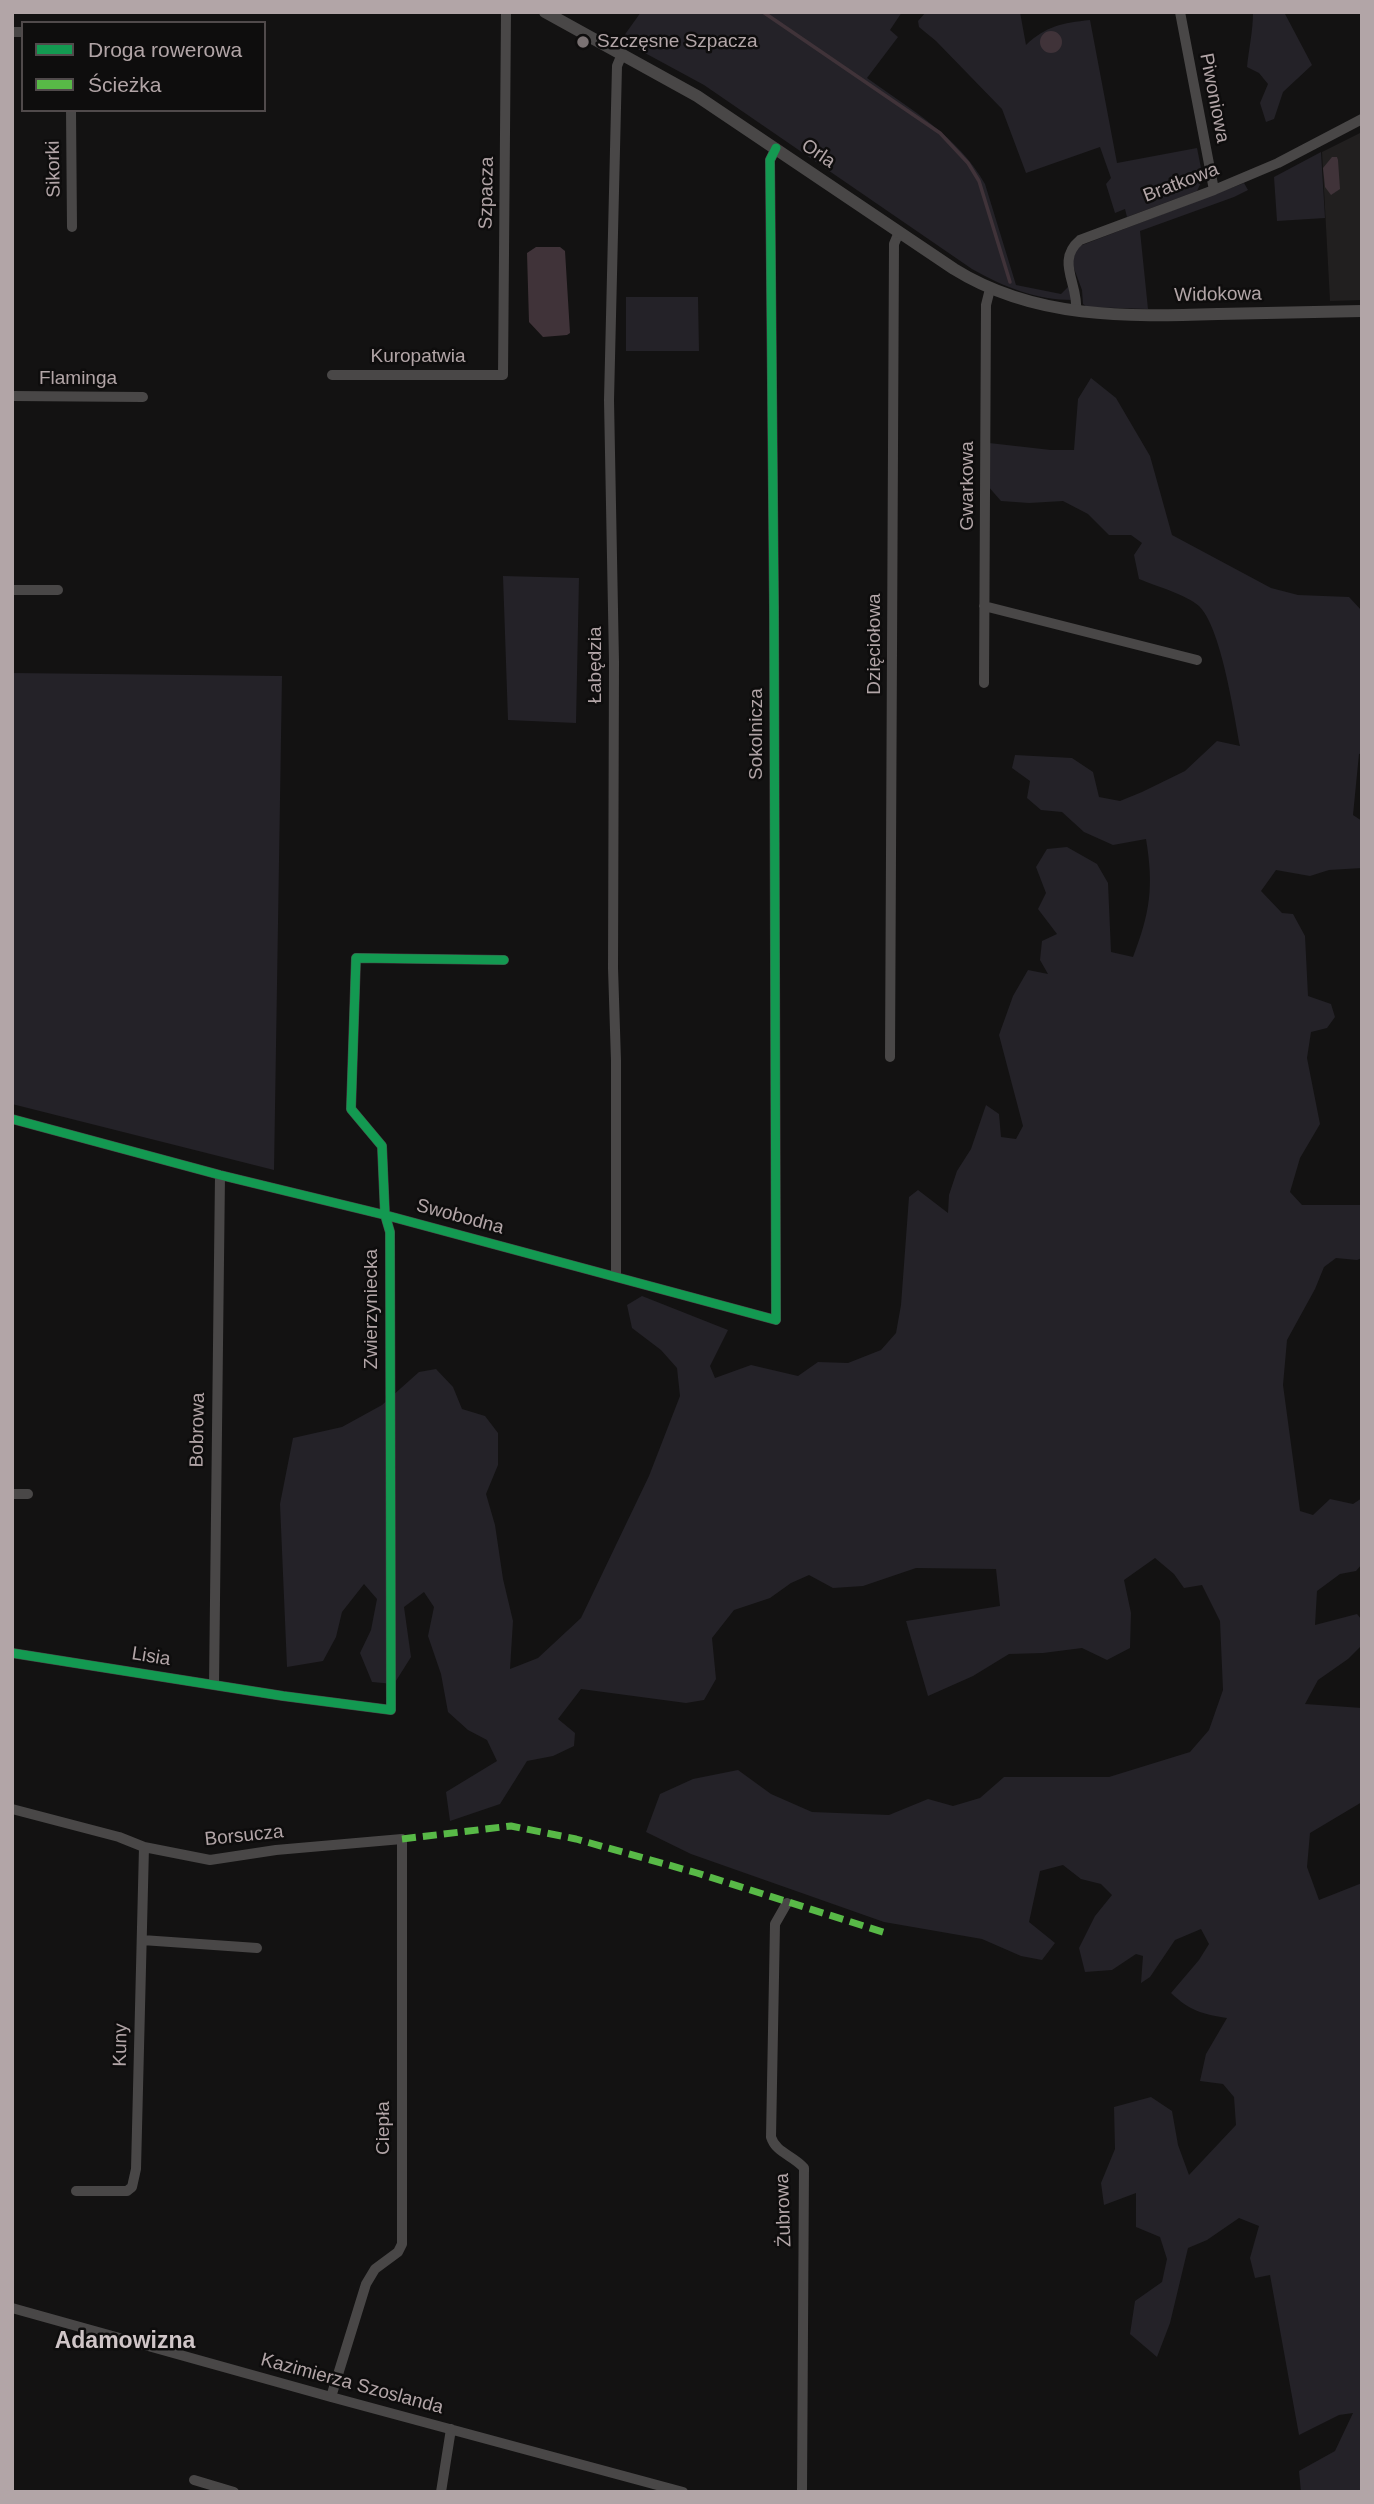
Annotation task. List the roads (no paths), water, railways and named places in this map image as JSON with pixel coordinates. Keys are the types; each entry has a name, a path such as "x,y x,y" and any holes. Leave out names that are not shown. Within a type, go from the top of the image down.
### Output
{"street":[{"name":"Szpacza","path":"503,375 506,12"},
{"name":"Orla","path":"545,12 697,96 954,269 990,289 1031,303 1075,311"},
{"name":"Piwoniowa","path":"1180,12 1214,190"},
{"name":"Łabędzia","path":"617,1276 613,968 614,662 609,400 617,66 622,54"},
{"name":"Sikorki","path":"71,112 72,227"},
{"name":"Bratkowa","path":"1075,311 1077,298 1068,267 1071,247 1080,240 1278,163 1362,119"},
{"name":"Sokolnicza","path":"776,148 770,160 776,1320"},
{"name":"Dzięciołowa","path":"890,1057 894,244 899,232"},
{"name":"Gwarkowa","path":"984,683 986,305 990,289"},
{"name":"Widokowa","path":"1075,311 1189,315 1362,311"},
{"name":"Kuropatwia","path":"332,375 503,375"},
{"name":"Flaminga","path":"12,397 143,397"},
{"path":"12,590 58,590"},
{"path":"984,606 1197,660"},
{"name":"Zwierzyniecka","path":"284,1696 391,1710 390,1232 385,1215 382,1146 351,1109 356,958 504,960"},
{"name":"Swobodna","path":"12,1119 776,1320"},
{"name":"Bobrowa","path":"214,1685 220,1175"},
{"path":"12,1494 28,1494"},
{"name":"Lisia","path":"12,1653 284,1696"},
{"name":"Borsucza","path":"12,1809 119,1837 144,1847 210,1860 276,1850 402,1839"},
{"name":"Ciepła","path":"331,2397 366,2284 374,2269 398,2252 402,2244 402,1839"},
{"name":"Kuny","path":"76,2191 127,2191 132,2187 136,2169 144,1847"},
{"name":"Żubrowa","path":"787,1903 775,1924 771,2137 774,2147 804,2168 802,2492"},
{"path":"142,1940 257,1948"},
{"name":"Kazimierza Szoslanda","path":"12,2308 682,2492"},
{"path":"440,2492 451,2430"},
{"path":"194,2480 234,2492"}],"waterway":[{"path":"763,12 940,133 968,163 979,181 1010,282"}],"place":[{"name":"Szczęsne Szpacza","path":"583,42"}],"district":[{"name":"Adamowizna","path":"125,2342"}]}
